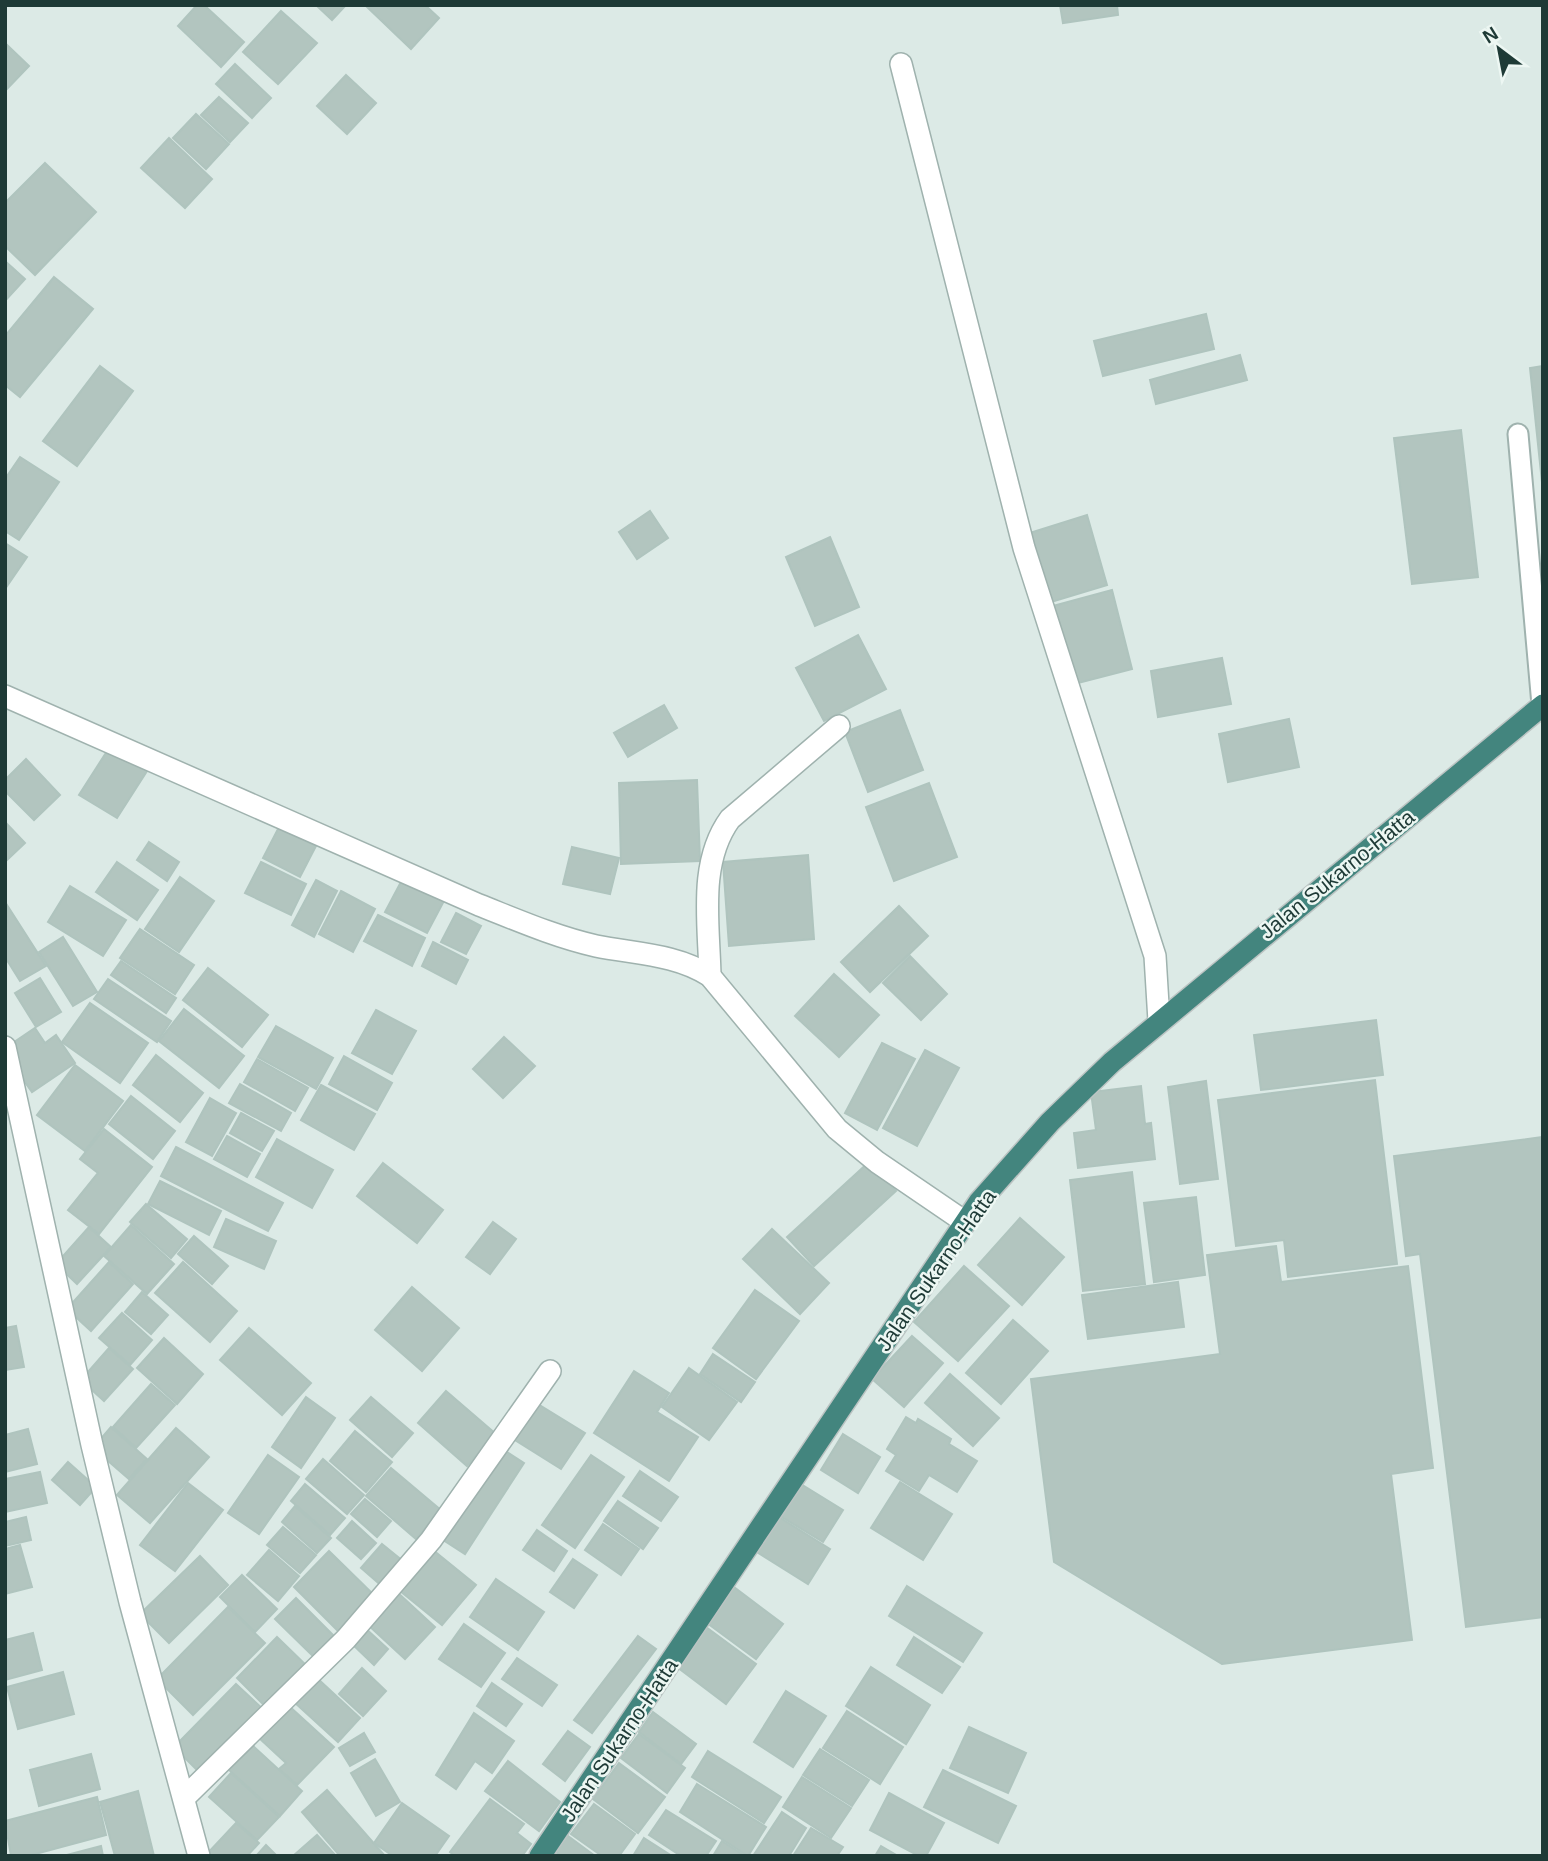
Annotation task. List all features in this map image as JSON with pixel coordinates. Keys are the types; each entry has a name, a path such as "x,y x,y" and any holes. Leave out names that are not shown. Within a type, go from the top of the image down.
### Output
{"highway":[{"name":"Jalan Sukarno-Hatta","path":"540,1856 979,1202 1050,1122 1159,1021 1543,705"}],"street":[{"path":"901,64 1024,548 1156,956 1159,1021"},
{"path":"5,696 549,933 595,946 692,964 710,976 837,1129 877,1162 965,1222"},
{"path":"710,976 709,871 712,849 720,832 730,818 839,726"},
{"path":"5,1047 92,1445 130,1602 199,1856"},
{"path":"184,1798 346,1639 431,1540 550,1371"}],"lane":[{"path":"1518,434 1543,705"}],"building":[{"path":"197,5 204,5 244,42 221,67 178,26"},
{"path":"316,5 346,5 332,20"},
{"path":"425,5 439,18 411,49 366,6"},
{"path":"1060,5 1117,5 1118,15 1063,23"},
{"path":"281,11 317,43 278,84 243,52"},
{"path":"5,43 29,66 5,91"},
{"path":"235,64 271,98 252,118 216,84"},
{"path":"346,75 376,103 347,134 317,106"},
{"path":"219,97 248,123 230,142 201,115"},
{"path":"196,114 229,144 206,169 173,138"},
{"path":"169,138 212,179 185,208 141,168"},
{"path":"45,163 96,212 35,275 5,246 5,203"},
{"path":"5,261 25,279 5,301"},
{"path":"54,277 93,309 20,397 5,385 5,336"},
{"path":"1206,314 1214,349 1103,376 1094,341"},
{"path":"1240,355 1247,380 1156,404 1150,380"},
{"path":"100,366 133,391 77,466 43,441"},
{"path":"1543,366 1543,492 1530,368"},
{"path":"1461,430 1478,577 1412,584 1394,438"},
{"path":"20,457 59,482 19,540 5,531 5,479"},
{"path":"650,511 668,538 637,559 619,532"},
{"path":"1087,515 1107,585 1051,602 1030,533"},
{"path":"830,537 859,607 815,626 786,557"},
{"path":"5,543 27,557 5,589"},
{"path":"1112,590 1132,669 1074,684 1053,606"},
{"path":"858,635 886,689 824,721 796,668"},
{"path":"1222,658 1231,704 1158,717 1151,671"},
{"path":"664,705 677,728 628,757 614,733"},
{"path":"900,710 923,770 868,792 845,732"},
{"path":"1289,719 1299,767 1228,782 1219,734"},
{"path":"109,748 147,771 117,818 79,795"},
{"path":"26,759 60,795 34,820 5,791 5,780"},
{"path":"697,780 700,861 621,864 619,783"},
{"path":"929,783 957,857 894,881 866,807"},
{"path":"5,822 25,843 5,862"},
{"path":"279,827 316,846 300,877 263,858"},
{"path":"149,842 179,862 167,881 137,860"},
{"path":"572,847 619,858 610,894 563,884"},
{"path":"808,855 814,939 729,946 723,862"},
{"path":"117,862 158,890 137,920 96,892"},
{"path":"261,862 306,884 291,915 245,893"},
{"path":"180,877 214,901 179,952 145,929"},
{"path":"403,878 445,899 427,933 385,912"},
{"path":"316,880 337,891 314,937 292,925"},
{"path":"70,886 126,920 103,956 48,922"},
{"path":"341,891 375,909 353,952 319,934"},
{"path":"7,905 46,966 20,981 5,957"},
{"path":"899,906 928,936 870,992 841,962"},
{"path":"456,913 481,926 466,954 441,942"},
{"path":"378,915 425,938 412,966 364,941"},
{"path":"140,929 194,965 175,994 120,958"},
{"path":"63,937 97,992 73,1006 39,952"},
{"path":"433,942 468,960 456,984 422,966"},
{"path":"910,956 947,994 921,1020 883,983"},
{"path":"121,961 176,998 166,1013 111,975"},
{"path":"208,968 268,1015 242,1047 183,1000"},
{"path":"834,974 879,1015 839,1057 795,1016"},
{"path":"40,978 61,1012 36,1027 15,993"},
{"path":"108,979 171,1021 157,1042 94,999"},
{"path":"90,1003 148,1043 120,1083 62,1042"},
{"path":"184,1009 244,1056 219,1088 159,1041"},
{"path":"376,1010 416,1031 392,1074 352,1053"},
{"path":"1376,1020 1383,1075 1261,1090 1254,1035"},
{"path":"276,1026 333,1058 316,1089 258,1057"},
{"path":"35,1028 45,1043 56,1035 75,1063 32,1092 13,1065 7,1047"},
{"path":"504,1037 535,1066 503,1098 473,1069"},
{"path":"882,1043 915,1059 877,1130 845,1113"},
{"path":"925,1050 959,1068 917,1146 883,1128"},
{"path":"156,1055 203,1093 180,1122 133,1085"},
{"path":"344,1056 392,1083 377,1110 329,1084"},
{"path":"257,1059 308,1088 295,1111 244,1082"},
{"path":"75,1065 123,1101 85,1151 37,1115"},
{"path":"1375,1080 1397,1264 1288,1277 1284,1240 1236,1246 1218,1100"},
{"path":"1206,1081 1218,1179 1180,1184 1168,1087"},
{"path":"240,1084 291,1113 281,1131 229,1103"},
{"path":"321,1085 375,1114 354,1150 301,1120"},
{"path":"1141,1086 1145,1124 1151,1123 1155,1159 1078,1168 1074,1133 1096,1130 1091,1092"},
{"path":"131,1096 175,1131 153,1159 109,1124"},
{"path":"210,1098 236,1113 212,1156 186,1142"},
{"path":"241,1113 274,1131 262,1151 230,1133"},
{"path":"104,1129 152,1167 99,1234 68,1210 98,1173 80,1159"},
{"path":"227,1136 260,1154 247,1177 214,1159"},
{"path":"1543,1137 1543,1617 1466,1627 1420,1254 1406,1256 1394,1156"},
{"path":"277,1139 333,1170 312,1208 256,1177"},
{"path":"176,1147 283,1203 268,1231 161,1176"},
{"path":"869,1162 896,1191 814,1266 787,1237"},
{"path":"383,1163 443,1210 417,1243 357,1196"},
{"path":"1132,1172 1145,1284 1083,1291 1070,1180"},
{"path":"160,1181 221,1211 209,1235 148,1204"},
{"path":"1196,1197 1205,1275 1154,1282 1144,1203"},
{"path":"146,1204 187,1239 171,1258 130,1222"},
{"path":"1020,1218 1064,1257 1022,1305 978,1265"},
{"path":"226,1219 276,1241 264,1269 214,1247"},
{"path":"493,1222 516,1239 490,1274 466,1257"},
{"path":"131,1225 174,1264 147,1294 104,1256"},
{"path":"89,1227 111,1247 77,1284 56,1264"},
{"path":"772,1229 829,1283 800,1314 743,1259"},
{"path":"194,1236 228,1266 212,1284 178,1254"},
{"path":"1276,1246 1281,1282 1408,1266 1433,1468 1391,1474 1412,1640 1222,1664 1054,1562 1031,1379 1220,1354 1207,1255"},
{"path":"109,1262 133,1284 91,1331 67,1309"},
{"path":"183,1262 237,1311 210,1342 155,1293"},
{"path":"964,1266 1009,1306 958,1361 914,1322"},
{"path":"1178,1282 1184,1327 1088,1339 1082,1295"},
{"path":"412,1287 459,1328 422,1371 375,1330"},
{"path":"755,1290 799,1321 756,1379 713,1348"},
{"path":"142,1292 168,1315 151,1334 125,1312"},
{"path":"122,1313 152,1340 130,1365 99,1338"},
{"path":"1013,1320 1048,1351 1001,1404 966,1373"},
{"path":"16,1326 24,1367 5,1370 5,1328"},
{"path":"249,1328 311,1383 282,1415 220,1360"},
{"path":"912,1336 943,1363 904,1407 872,1379"},
{"path":"164,1338 203,1374 177,1404 137,1368"},
{"path":"109,1348 133,1369 104,1401 81,1380"},
{"path":"713,1354 755,1382 741,1402 700,1374"},
{"path":"689,1368 737,1402 709,1440 662,1407"},
{"path":"634,1371 669,1393 657,1412 698,1437 669,1481 594,1433"},
{"path":"950,1374 999,1418 973,1446 925,1403"},
{"path":"151,1384 175,1405 136,1448 113,1427"},
{"path":"446,1391 496,1434 467,1466 418,1423"},
{"path":"306,1397 335,1418 301,1468 272,1447"},
{"path":"371,1397 413,1433 392,1457 350,1420"},
{"path":"533,1401 585,1433 561,1469 510,1437"},
{"path":"906,1417 916,1423 918,1419 951,1439 949,1444 977,1461 957,1492 929,1475 919,1491 886,1471 896,1455 887,1449"},
{"path":"111,1427 147,1459 129,1479 93,1448"},
{"path":"176,1428 209,1457 150,1523 117,1495"},
{"path":"28,1429 37,1464 5,1472 5,1435"},
{"path":"355,1431 392,1462 366,1492 330,1461"},
{"path":"843,1434 880,1457 858,1493 821,1470"},
{"path":"499,1447 524,1463 465,1554 440,1538"},
{"path":"268,1455 299,1477 259,1534 228,1513"},
{"path":"591,1455 624,1477 575,1548 542,1525"},
{"path":"323,1459 364,1495 347,1514 306,1479"},
{"path":"68,1462 96,1487 80,1505 52,1480"},
{"path":"391,1468 441,1510 416,1539 366,1496"},
{"path":"640,1471 678,1497 661,1521 623,1496"},
{"path":"40,1472 47,1503 5,1512 5,1479"},
{"path":"796,1481 843,1510 823,1542 775,1513"},
{"path":"900,1482 952,1514 923,1560 871,1528"},
{"path":"188,1483 223,1510 175,1571 140,1545"},
{"path":"305,1484 345,1518 330,1535 291,1501"},
{"path":"365,1499 391,1521 377,1537 351,1514"},
{"path":"618,1501 658,1528 643,1549 604,1521"},
{"path":"295,1506 331,1538 317,1553 282,1522"},
{"path":"774,1514 830,1549 808,1584 752,1549"},
{"path":"26,1517 31,1540 5,1546 5,1522"},
{"path":"352,1521 376,1543 361,1559 337,1538"},
{"path":"603,1524 639,1549 621,1575 585,1550"},
{"path":"283,1527 316,1555 300,1573 267,1545"},
{"path":"537,1530 567,1551 554,1571 523,1550"},
{"path":"382,1544 404,1562 383,1587 361,1568"},
{"path":"20,1545 32,1587 5,1594 5,1549"},
{"path":"269,1550 299,1576 278,1601 247,1575"},
{"path":"433,1550 476,1585 442,1625 399,1590"},
{"path":"329,1551 376,1597 341,1634 294,1587"},
{"path":"200,1556 228,1585 169,1643 140,1614"},
{"path":"573,1559 597,1575 574,1608 550,1592"},
{"path":"242,1575 277,1609 255,1632 220,1597"},
{"path":"496,1579 544,1612 518,1650 470,1617"},
{"path":"730,1584 783,1624 756,1659 703,1620"},
{"path":"907,1586 982,1633 963,1662 889,1616"},
{"path":"397,1592 435,1627 405,1659 367,1624"},
{"path":"296,1598 336,1638 315,1658 275,1619"},
{"path":"228,1607 265,1643 193,1715 157,1679"},
{"path":"464,1624 505,1653 481,1687 439,1659"},
{"path":"364,1627 388,1649 374,1665 350,1642"},
{"path":"706,1627 756,1664 726,1704 677,1667"},
{"path":"33,1633 42,1670 5,1680 5,1640"},
{"path":"638,1636 656,1649 592,1733 574,1720"},
{"path":"277,1637 310,1669 269,1710 237,1678"},
{"path":"914,1637 960,1667 942,1693 897,1665"},
{"path":"517,1658 557,1685 542,1706 502,1679"},
{"path":"871,1667 930,1705 906,1744 846,1706"},
{"path":"362,1668 386,1691 363,1716 339,1694"},
{"path":"63,1672 74,1714 18,1729 7,1687"},
{"path":"317,1678 360,1718 338,1742 294,1702"},
{"path":"492,1683 522,1704 506,1726 477,1706"},
{"path":"236,1684 265,1711 202,1775 174,1747"},
{"path":"786,1691 826,1716 793,1767 754,1742"},
{"path":"289,1706 334,1747 297,1785 279,1769 286,1763 259,1738"},
{"path":"847,1711 903,1747 880,1784 823,1748"},
{"path":"653,1712 696,1744 681,1764 639,1732"},
{"path":"474,1713 514,1741 492,1773 475,1761 456,1789 436,1775"},
{"path":"969,1727 1026,1753 1008,1793 950,1768"},
{"path":"568,1731 590,1747 565,1781 543,1764"},
{"path":"364,1733 375,1752 350,1766 339,1748"},
{"path":"639,1734 685,1768 667,1793 621,1758"},
{"path":"251,1744 302,1791 280,1816 228,1769"},
{"path":"820,1749 869,1780 852,1806 803,1775"},
{"path":"708,1751 781,1797 764,1823 692,1777"},
{"path":"91,1754 100,1789 39,1806 30,1770"},
{"path":"375,1759 400,1802 376,1816 351,1773"},
{"path":"508,1761 560,1802 539,1831 485,1791"},
{"path":"619,1763 665,1797 638,1833 593,1799"},
{"path":"943,1770 1016,1806 998,1843 924,1807"},
{"path":"231,1773 279,1817 257,1840 209,1797"},
{"path":"802,1777 851,1808 831,1838 783,1807"},
{"path":"697,1784 766,1827 748,1856 680,1812"},
{"path":"327,1790 385,1856 340,1856 302,1812"},
{"path":"138,1791 154,1856 115,1856 100,1802"},
{"path":"889,1793 944,1823 926,1856 919,1856 870,1830"},
{"path":"97,1797 106,1835 28,1856 11,1856 5,1821"},
{"path":"490,1799 524,1824 517,1833 531,1844 522,1856 455,1856 450,1852"},
{"path":"402,1803 449,1836 435,1856 393,1856 374,1843"},
{"path":"594,1804 635,1834 619,1856 602,1856 571,1834"},
{"path":"666,1810 716,1841 706,1856 681,1856 649,1835"},
{"path":"782,1812 806,1828 789,1856 753,1856"},
{"path":"236,1823 259,1843 247,1856 205,1856"},
{"path":"811,1828 843,1847 837,1856 793,1856"},
{"path":"560,1830 595,1856 561,1856 548,1846"},
{"path":"317,1835 336,1856 293,1856"},
{"path":"644,1838 672,1856 633,1856"},
{"path":"722,1841 745,1856 713,1856"},
{"path":"266,1845 277,1856 256,1856"},
{"path":"101,1846 103,1856 63,1856"},
{"path":"881,1846 898,1856 875,1856"}]}
